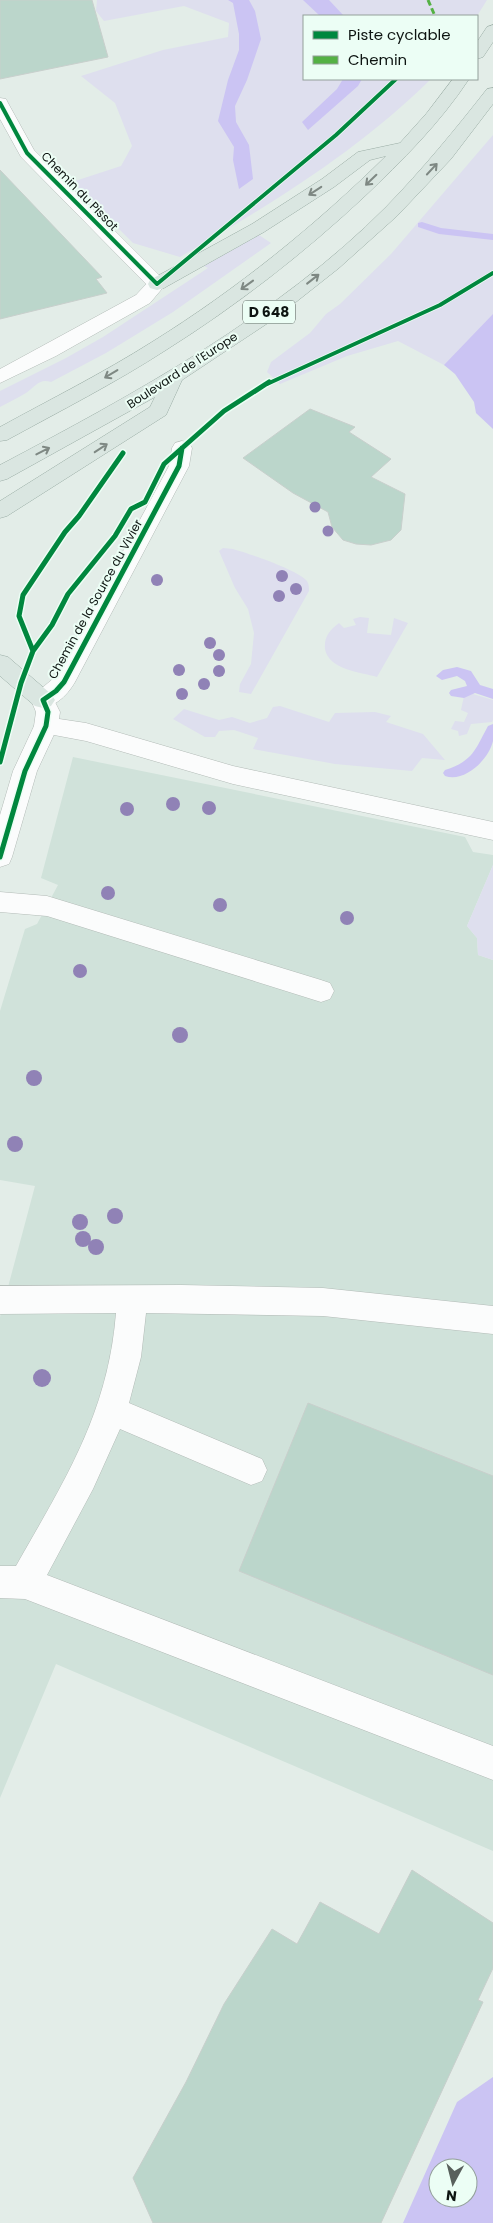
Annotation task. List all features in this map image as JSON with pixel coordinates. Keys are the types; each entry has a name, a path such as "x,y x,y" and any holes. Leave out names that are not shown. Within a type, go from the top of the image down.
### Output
{"highway":[{"path":"478,52 493,30"},
{"name":"D 648","path":"0,435 158,346 254,280 332,217 404,147 453,93 461,80"},
{"name":"Boulevard de l'Europe","path":"0,474 60,443 173,378 272,311 353,246 438,162 475,119 493,94"},
{"path":"157,284 258,228 328,183 364,156 404,147"},
{"path":"0,511 159,410 173,378"},
{"path":"0,663 43,700"}],"street":[{"name":"Chemin du Pissot","path":"0,103 27,153 157,284"},
{"path":"0,377 143,300 157,284"},
{"name":"Chemin de la Source du Vivier","path":"43,700 56,691 64,682 179,466 182,448"},
{"path":"0,857 26,771 46,726 48,712 43,700"},
{"path":"46,726 86,732 232,774 493,831"},
{"path":"0,902 20,902 47,906 321,991"},
{"path":"0,1300 182,1299 323,1302 493,1320"},
{"path":"132,1300 129,1342 112,1411 90,1462 13,1582 493,1763"},
{"path":"112,1411 251,1470"}],"shaded area":[{"path":"97,0 487,0 478,15 303,15 303,80 430,80 373,130 312,176 247,218 180,257 133,243 72,182 121,166 132,146 115,103 81,76 163,50 228,37 229,23 184,6 104,21 96,11"},
{"path":"228,0 249,0 255,11 261,39 247,80 235,106 236,122 249,145 253,179 239,189 233,160 234,147 218,121 228,80 239,50 239,34 233,3"},
{"path":"303,0 329,0 343,15 319,15"},
{"path":"342,80 361,80 358,86 308,130 302,122 337,89"},
{"path":"493,135 493,421 475,367 444,365 398,341 347,356 280,384 267,372 271,362 310,333 326,314 340,304 391,254"},
{"path":"259,235 271,243 173,312 106,353 51,382 40,382 26,393 0,407 0,391 103,337 208,268 204,266"},
{"path":"493,314 493,429 476,413 474,402 455,374 444,365"},
{"path":"223,548 241,551 283,567 306,580 309,585 309,591 251,694 239,692 240,684 251,664 254,633 248,609 235,588 219,551"},
{"path":"360,617 369,618 367,633 391,635 394,618 408,623 377,677 339,666 332,662 325,649 328,634 333,628 339,623 344,628 356,625 353,619"},
{"path":"473,694 493,700 493,720 492,722 471,724 467,734 459,736 458,731 451,729 455,721 464,722 468,713 461,710 464,696"},
{"path":"280,706 329,722 335,713 375,712 391,716 386,722 423,734 445,760 422,758 412,771 335,764 253,749 258,738 234,730 219,731 215,737 205,737 173,719 184,709 219,720 232,717 250,723 267,718 273,707"},
{"path":"73,757 465,837 473,852 493,855 493,865 467,926 477,938 478,955 493,960 493,1851 56,1664 0,1798 0,1317 35,1186 0,1180 0,1011 25,929 37,924 58,885 41,878"},
{"path":"493,865 493,960 478,955 477,938 467,926"},
{"path":"493,2077 493,2223 403,2223 428,2167 428,2208 478,2208 478,2158 432,2158 457,2102"}],"building":[{"path":"0,0 92,0 108,57 0,79"},
{"path":"0,170 102,277 96,279 107,293 0,319"},
{"path":"310,409 355,427 349,432 391,459 371,477 405,494 401,530 391,540 371,545 356,544 343,540 332,527 328,512 293,493 243,458"},
{"path":"308,1403 493,1476 493,1675 239,1571"},
{"path":"412,1870 493,1923 493,1968 478,2000 483,2002 381,2223 153,2223 133,2178 186,2082 224,2004 272,1929 297,1944 320,1902 379,1934"}],"waterway":[{"path":"422,225 439,231 493,237"},
{"path":"442,676 447,673 462,672 470,678 474,688"},
{"path":"455,693 464,693 474,688"},
{"path":"474,688 493,694"},
{"path":"450,773 466,768 472,763 493,729"}],"marked path":[{"path":"428,0 435,15"}],"cycle path":[{"path":"0,103 27,153 157,284 336,135 395,80"},
{"path":"0,762 9,734 21,683 33,651 52,625 68,594 115,536 131,509 145,502 164,464 224,411 270,382 440,305 493,273"},
{"path":"0,857 25,771 46,726 48,712 43,700 56,691 64,682 179,466 182,448"},
{"path":"33,651 19,616 23,595 65,532 79,516 123,453"}]}
